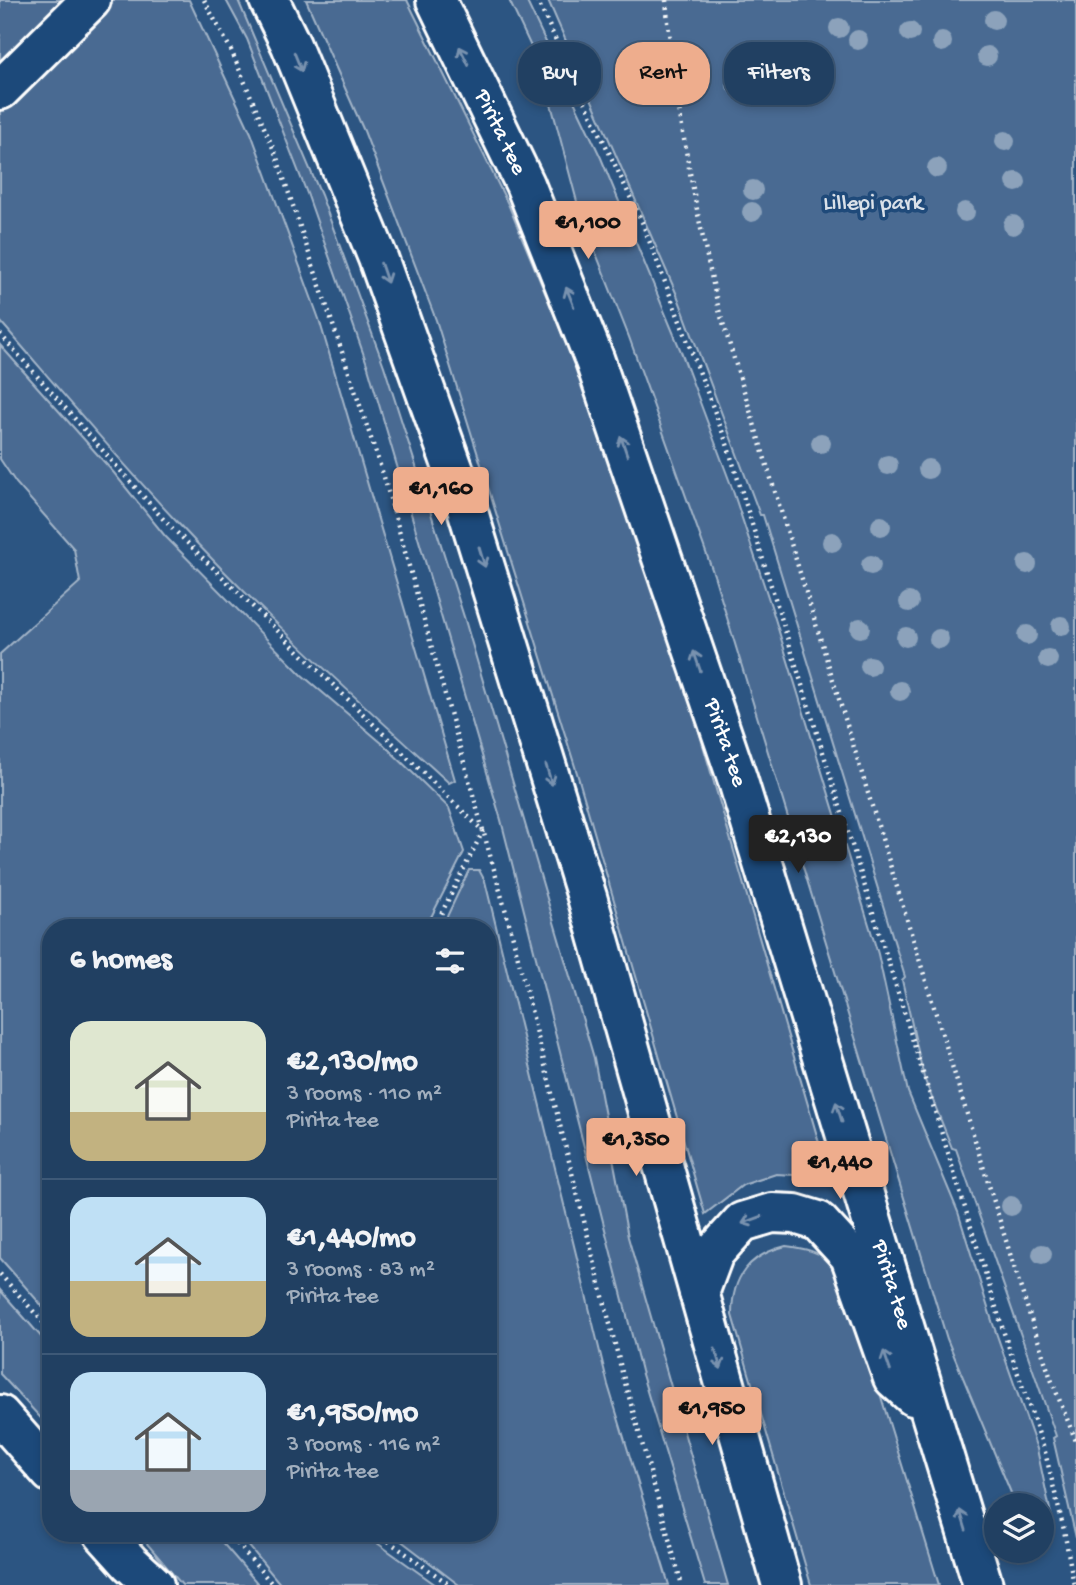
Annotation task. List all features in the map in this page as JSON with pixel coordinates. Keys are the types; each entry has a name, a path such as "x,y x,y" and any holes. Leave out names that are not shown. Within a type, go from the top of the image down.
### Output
{"main road":[{"path":"269,0 291,45 378,258 463,496 587,897 782,1585"},
{"name":"Pirita tee","path":"436,0 525,184 599,374 737,778 983,1585"},
{"path":"0,90 91,1"},
{"path":"699,1293 714,1254 742,1222 772,1213 795,1214 818,1221 850,1256 893,1378 930,1412"},
{"path":"0,1415 42,1463"},
{"path":"111,1542 154,1585"}],"path":[{"path":"204,0 231,50 276,155 384,477 511,930 622,1372 682,1585"},
{"path":"537,0 642,222 727,444 1004,1333 1045,1452 1065,1530 1074,1585"},
{"path":"666,0 687,157 719,310 1020,1286 1051,1379 1076,1441"},
{"path":"0,334 165,521 482,831"},
{"path":"438,919 482,831"},
{"path":"0,1274 42,1321"},
{"path":"236,1542 273,1585"},
{"path":"390,1542 450,1585"}],"green space":[{"path":"0,0 189,0 251,133 319,319 455,780 449,783 241,589 131,472 0,321"},
{"path":"226,0 238,0 321,195 384,366 465,620 594,1058 628,1237 728,1585 705,1585 641,1371 501,820 368,367 308,196 247,39"},
{"path":"306,0 407,0 509,206 633,505 829,1177 776,1174 743,1185 705,1214 577,773 436,320 364,131"},
{"path":"509,0 526,0 546,42 529,42"},
{"name":"Lillepi park","path":"548,0 1076,0 1076,1538 1053,1438 1056,1436 956,1149 952,1148 924,1078 902,980 905,977 763,515 760,515 677,295 594,105 601,105 601,42 566,42"},
{"path":"551,105 576,105 601,158 680,349 731,485 878,954 908,1092 958,1212 993,1324 1037,1449 1046,1493 1011,1493 947,1339 714,575 629,337 580,213"},
{"path":"0,345 114,473 165,536 302,675 383,744 449,808 464,852 430,919 42,919 42,1306 0,1258 0,654 80,582 74,549 16,483 0,459"},
{"path":"469,870 479,870 485,881 494,919 446,919"},
{"path":"497,930 608,1385 669,1585 459,1585 403,1542 497,1542"},
{"path":"786,1246 811,1251 827,1259 850,1296 939,1585 811,1585 732,1315 735,1289 745,1269 762,1255"},
{"path":"0,1290 42,1338 42,1419 0,1374"},
{"path":"146,1542 222,1542 259,1585 182,1585"},
{"path":"245,1542 376,1542 436,1585 281,1585"}]}
